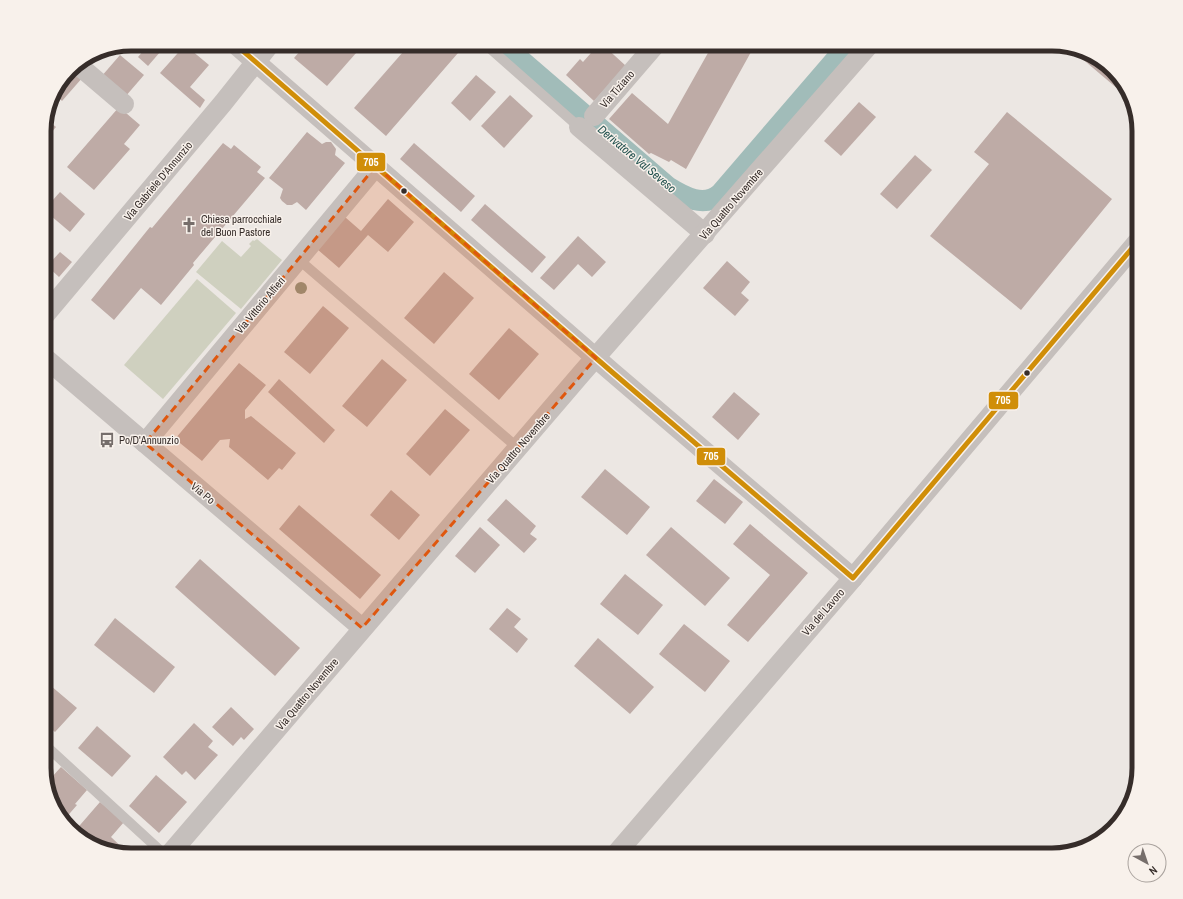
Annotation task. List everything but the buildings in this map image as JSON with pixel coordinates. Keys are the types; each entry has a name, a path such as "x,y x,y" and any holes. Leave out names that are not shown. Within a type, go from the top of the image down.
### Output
{"street":[{"path":"244,51 596,358 853,578"},
{"name":"Via Gabriele D'Annunzio","path":"51,308 223,104 264,51"},
{"name":"Via Tiziano","path":"586,121 650,51"},
{"name":"Via Quattro Novembre","path":"175,848 362,628 864,51"},
{"path":"81,68 124,104"},
{"path":"586,121 705,234"},
{"name":"Via Vittorio Alfieri","path":"145,443 376,166"},
{"name":"Via del Lavoro","path":"621,848 853,578 1132,248"},
{"name":"Via Po","path":"51,363 362,628"}],"lane":[{"path":"494,51 586,121"},
{"path":"298,259 518,448"},
{"path":"51,750 157,848"}],"highlighted area":[{"path":"376,166 596,358 362,628 145,443"}],"green space":[{"path":"257,239 282,260 241,309 196,272 222,241 241,257 251,246 249,244 253,240 254,241"},
{"path":"197,279 236,313 163,399 124,365"}],"waterway":[{"name":"Derivatore Val Seveso","path":"510,51 668,187 694,200 701,201 714,198 720,194 843,51"}],"transit line":[{"name":"705","path":"243,51 612,372 853,578 1132,248"}],"place":[{"name":"Chiesa parrocchiale del Buon Pastore","path":"189,225"},
{"name":"Po/D'Annunzio","path":"107,440"}]}
